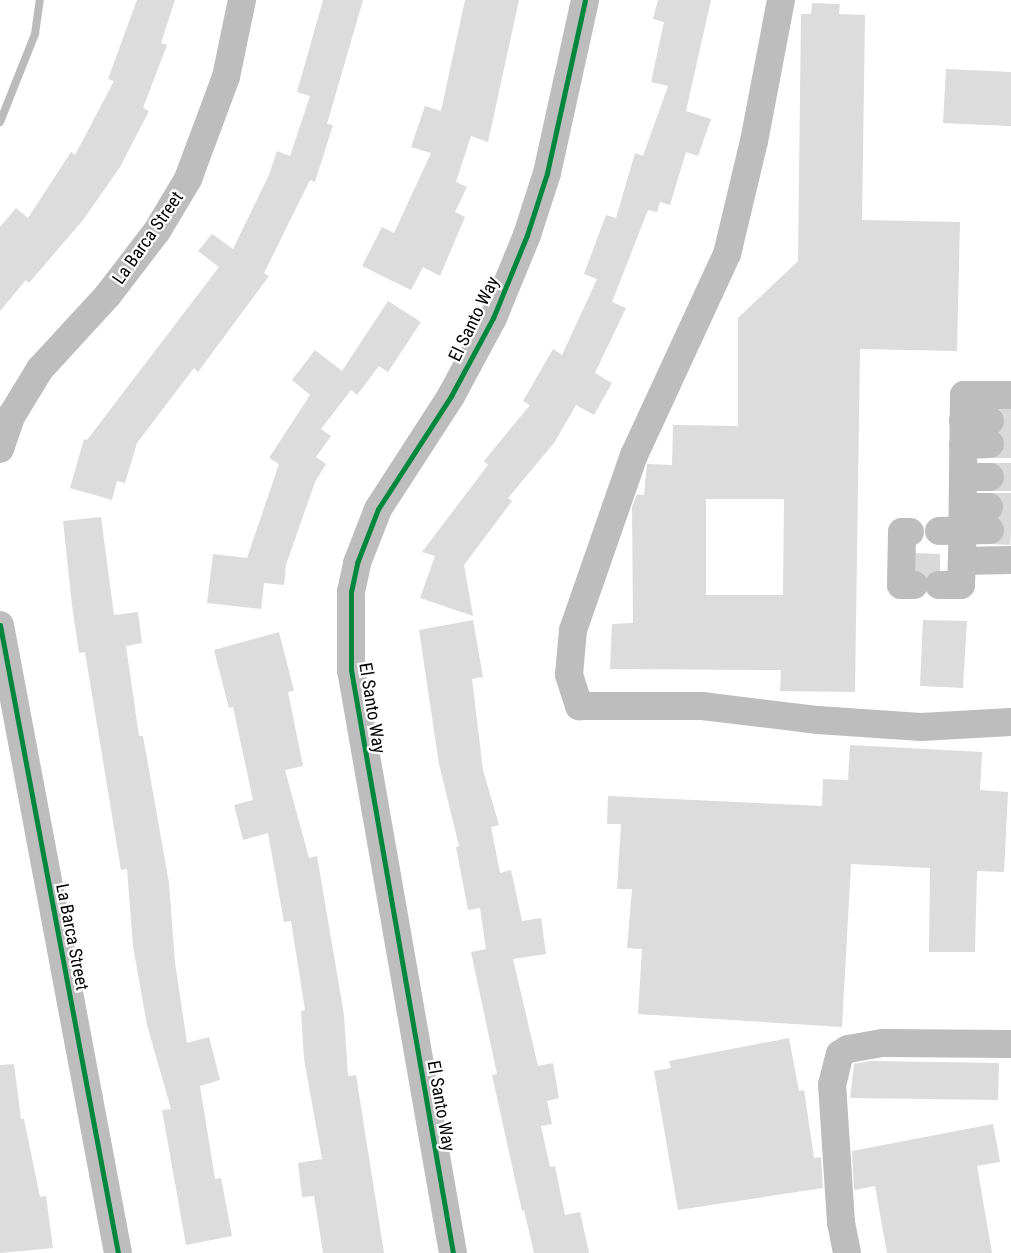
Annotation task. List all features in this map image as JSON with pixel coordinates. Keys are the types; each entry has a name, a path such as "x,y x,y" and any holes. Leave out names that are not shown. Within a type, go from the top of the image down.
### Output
{"street":[{"name":"La Barca Street","path":"0,449 12,415 40,369 108,295 157,230 188,179 226,77 242,0"},
{"name":"El Santo Way","path":"453,1253 351,670 352,592 357,563 378,508 451,396 493,318 527,235 547,173 585,0"},
{"path":"781,0 754,141 727,254 634,455 573,630 569,675 579,706 702,706 818,720 921,727 1011,722"},
{"path":"1011,395 964,395 977,433 941,549 1011,560"},
{"path":"963,477 990,477"},
{"name":"La Barca Street","path":"0,625 118,1253"},
{"path":"847,1253 840,1222 832,1085 840,1054 848,1048 883,1043 1011,1044"}],"building":[{"path":"137,0 175,0 161,43 167,45 143,108 149,111 120,167 83,220 29,283 26,280 0,311 0,227 16,208 28,218 71,152 75,155 114,81 108,79"},
{"path":"323,0 363,0 327,124 333,125 315,182 310,180 264,273 269,276 198,372 194,368 137,443 125,483 117,481 112,500 70,488 84,439 87,440 219,267 198,251 212,234 233,249 269,175 277,151 290,156 310,96 297,92"},
{"path":"465,0 519,0 488,142 471,136 456,182 467,187 455,212 465,217 440,276 423,267 411,290 362,266 382,227 394,233 431,153 411,147 425,106 441,111"},
{"path":"658,0 711,0 686,111 711,119 698,156 686,152 670,205 660,202 657,212 648,210 612,302 626,308 595,373 612,383 594,415 576,405 554,443 508,498 512,501 464,565 473,616 420,598 435,556 422,552 488,465 484,461 530,405 523,401 553,349 562,355 597,279 584,274 606,215 616,218 635,153 643,156 668,86 651,82 664,22 653,19"},
{"path":"812,3 840,4 839,14 865,15 862,220 960,222 957,351 860,349 855,692 780,691 781,670 610,669 612,624 633,623 632,507 637,494 644,495 647,464 672,465 673,425 738,426 738,318 798,261 801,14 811,14","holes":["706,499 784,499 783,595 706,595"]},
{"path":"946,69 1011,72 1011,126 943,123"},
{"path":"388,301 421,322 388,372 379,366 357,395 351,390 321,429 331,436 316,457 326,464 315,482 286,565 284,585 264,583 261,609 207,603 213,554 247,558 279,464 269,458 310,395 292,380 315,350 342,371"},
{"path":"101,517 114,615 138,612 142,643 126,646 139,736 143,736 169,883 175,963 187,1043 209,1037 220,1080 200,1086 215,1179 221,1178 232,1236 186,1245 162,1110 171,1109 147,1025 133,946 127,869 121,870 85,652 79,653 72,605 63,521"},
{"path":"473,620 483,677 472,679 483,770 499,825 491,827 500,873 511,870 522,921 541,918 546,954 513,959 538,1066 553,1063 559,1098 547,1101 552,1124 541,1126 550,1167 555,1166 565,1215 580,1212 589,1253 534,1253 524,1210 522,1211 492,1075 497,1074 471,952 486,949 480,908 468,910 456,847 459,846 439,764 419,630"},
{"path":"923,620 967,621 963,688 920,686"},
{"path":"279,632 294,691 288,692 303,766 285,770 309,858 317,856 344,1015 348,1076 356,1075 384,1253 323,1253 314,1196 302,1197 298,1163 322,1159 304,1059 301,1011 305,1010 291,921 284,922 268,833 243,840 234,805 253,800 233,707 229,708 214,650"},
{"path":"850,745 982,752 980,790 1008,792 1004,872 977,871 975,952 929,952 930,868 851,864 842,1027 638,1014 642,949 627,948 632,889 617,889 621,824 607,824 608,796 822,806 823,779 848,780"},
{"path":"789,1038 799,1091 804,1090 814,1158 821,1157 823,1188 678,1210 654,1071 671,1068 669,1061"},
{"path":"870,1061 999,1063 998,1100 850,1098 854,1064"},
{"path":"14,1064 21,1119 24,1119 40,1197 46,1196 53,1248 0,1253 0,1065"},
{"path":"993,1124 1000,1162 977,1166 992,1253 887,1253 875,1186 854,1190 852,1151"}],"waterway":[{"path":"0,122 35,34 40,0"}],"tunnel":[{"path":"990,421 1011,421"},
{"path":"990,444 1011,444"},
{"path":"990,477 1011,477"},
{"path":"989,507 1011,507"},
{"path":"990,530 1011,531"},
{"path":"912,567 940,568"}],"cycle path":[{"path":"453,1253 351,670 351,592 357,563 378,509 451,396 493,318 527,235 547,173 585,0"},
{"path":"0,625 118,1253"}]}
